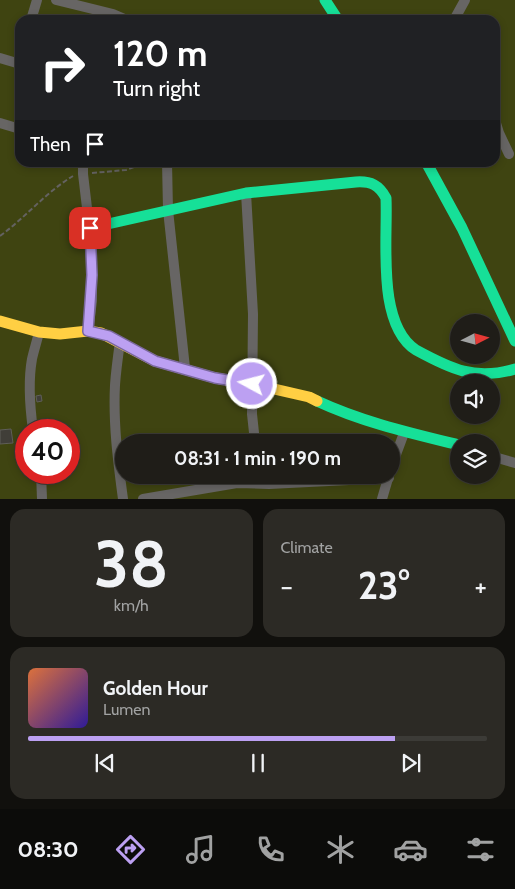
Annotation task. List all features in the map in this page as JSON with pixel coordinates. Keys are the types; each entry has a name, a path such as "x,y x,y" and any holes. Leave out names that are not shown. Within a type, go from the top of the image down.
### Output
{"street":[{"path":"32,15 37,0"},
{"path":"56,0 115,15"},
{"path":"325,0 335,15"},
{"path":"457,15 465,0"},
{"path":"0,58 15,60"},
{"path":"0,123 15,128"},
{"path":"500,135 509,154"},
{"path":"83,167 90,228 92,275 88,331"},
{"path":"167,167 168,210 185,368"},
{"path":"429,167 467,237 515,341"},
{"path":"90,228 246,192 356,182 376,184 386,198 389,294 392,313 401,335 409,345 421,352 454,370 470,375 492,374 515,369"},
{"path":"246,192 253,314 252,414 254,434"},
{"path":"0,321 39,332 60,334 88,331 101,333 155,361 215,378 309,397 341,412 404,432 450,443"},
{"path":"32,419 32,360 39,332"},
{"path":"120,342 115,386 115,408 123,499"},
{"path":"400,444 404,432"},
{"path":"500,459 515,464"},
{"path":"41,484 42,499"},
{"path":"143,499 232,484"},
{"path":"382,499 387,484"}],"path":[{"path":"0,236 56,187 77,174 126,170 134,167"}],"green space":[{"path":"0,0 515,0 515,499 0,499"}],"building":[{"path":"41,395 42,401 37,402 36,396"},
{"path":"11,429 13,443 0,444 0,430"}],"traffic: fast":[{"path":"325,0 335,15"},
{"path":"429,167 462,228 515,341"},
{"path":"90,228 246,193 356,182 370,183 377,187 386,198 386,257 389,301 403,338 416,350 452,368 488,374 515,369"},
{"path":"317,401 369,421 450,443"}],"traffic: slow":[{"path":"0,321 39,332 60,334 88,331 101,333 155,361 215,378 252,384 309,397 317,401"}],"route":[{"path":"90,228 92,301 88,331 109,336 155,361 231,382 252,384"}]}
